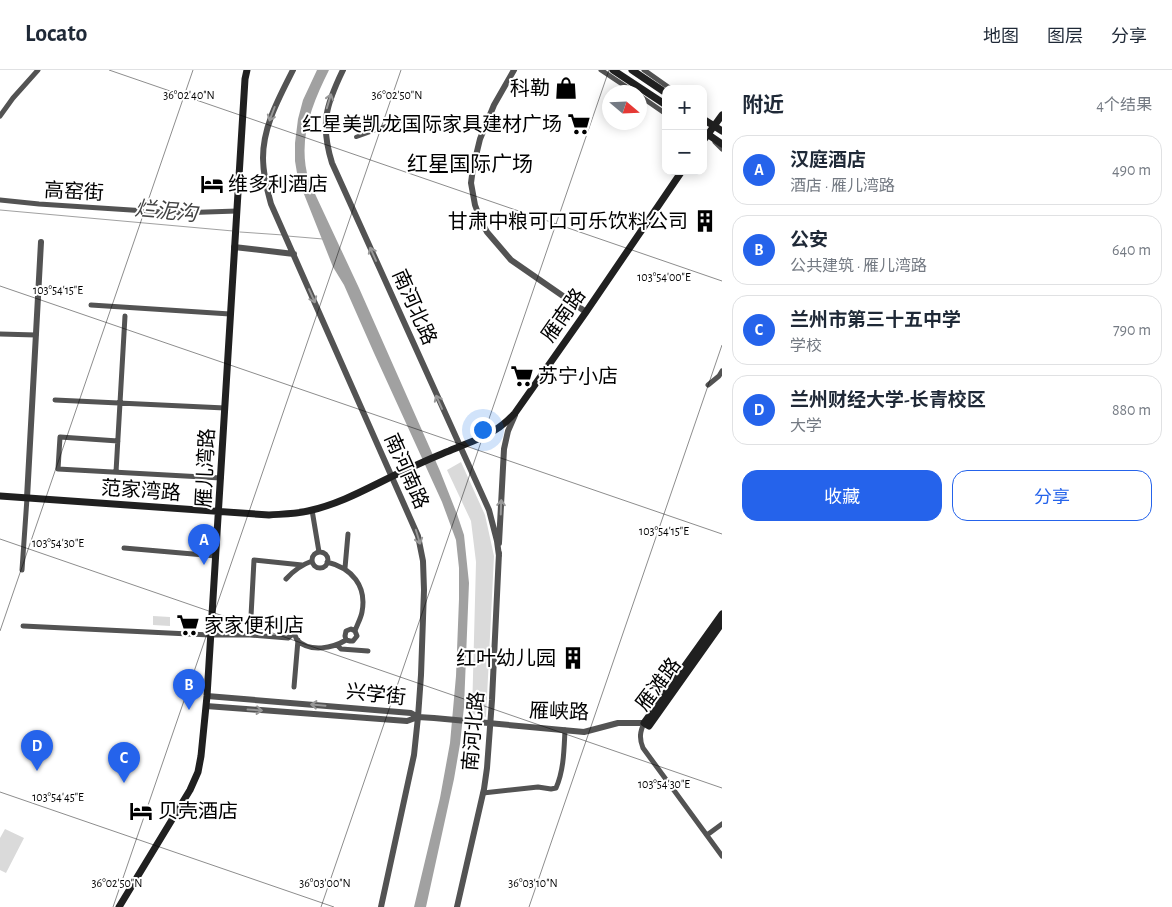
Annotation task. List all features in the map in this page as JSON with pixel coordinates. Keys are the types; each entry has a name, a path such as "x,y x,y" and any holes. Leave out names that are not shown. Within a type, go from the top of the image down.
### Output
{"main road":[{"name":"雁儿湾路","path":"119,907 190,790 198,772 201,756 207,696 247,70"},
{"path":"613,70 662,103"},
{"path":"632,70 662,90"},
{"path":"707,131 714,126 722,115"},
{"path":"707,122 722,130"},
{"path":"707,134 722,144"},
{"name":"雁南路","path":"408,469 482,438 494,432 510,418 586,312 679,175"},
{"name":"范家湾路","path":"0,496 269,515 307,512 349,498 408,469"},
{"name":"雁滩路","path":"721,626 650,726 644,723 722,614"}],"street":[{"path":"0,116 38,70"},
{"name":"南河南路","path":"292,70 272,113 267,130 263,158 264,178 271,204 418,536 423,561 424,590 421,675 414,755 381,907"},
{"name":"南河北路","path":"342,70 326,112 326,138 330,158 489,510 499,556"},
{"path":"514,70 494,105 480,139 472,168 471,183 475,205 487,232 511,260 586,312"},
{"path":"601,70 624,85"},
{"path":"644,70 666,85"},
{"path":"647,101 662,111"},
{"path":"356,137 406,119"},
{"path":"707,119 714,126"},
{"path":"707,135 722,149"},
{"name":"高窑街","path":"0,200 177,213 237,211"},
{"path":"22,570 41,242"},
{"path":"235,245 293,253"},
{"path":"92,305 230,314"},
{"path":"116,472 125,316"},
{"path":"0,334 36,336"},
{"path":"708,386 722,371"},
{"path":"55,400 225,408"},
{"name":"南河北路","path":"457,907 487,768 498,592 504,449 508,431 518,409"},
{"path":"118,441 60,437 58,469 220,478"},
{"path":"312,510 319,552"},
{"path":"345,568 348,534"},
{"path":"124,548 216,556"},
{"path":"312,562 314,555 319,552"},
{"path":"312,562 318,567 323,567 327,562 325,554 319,552"},
{"path":"250,635 254,560 302,565"},
{"path":"286,579 302,565 312,562"},
{"path":"23,626 288,638 294,632 298,640 307,646 329,648 346,640 355,640 357,636 355,631 362,613 363,593 357,581 345,568 327,562"},
{"path":"346,640 344,634 346,631 350,629 355,631"},
{"path":"294,687 298,640"},
{"path":"337,645 341,649 368,650"},
{"name":"兴学街","path":"207,696 411,713 418,717"},
{"name":"兴学街","path":"206,706 407,721 418,717"},
{"name":"雁峡路","path":"418,717 584,732 618,723 644,723"},
{"path":"644,723 640,732 640,741 643,748 722,856"},
{"path":"483,793 538,787 556,788 562,765 565,730"},
{"path":"707,835 722,824"}],"shaded area":[{"path":"317,70 329,70 312,110 305,138 306,166 309,181 359,288 440,471 464,535 469,583 464,707 454,779 426,907 414,907 440,798 450,743 456,676 459,599 459,568 456,540 442,502 344,285 333,267 298,179 295,143 298,119 303,100"},
{"path":"461,462 485,515 494,556 486,717 472,714 476,562 471,521 447,470"},
{"path":"153,616 170,617 170,626 153,625"},
{"path":"5,829 24,838 6,873 0,870 0,838"}],"waterway":[{"name":"烂泥沟","path":"0,210 233,231"},
{"name":"烂泥沟","path":"240,232 283,235"},
{"name":"烂泥沟","path":"287,236 323,239"}],"place":[{"name":"科勒","path":"566,88"},
{"name":"红星美凯龙国际家具建材广场","path":"579,124"},
{"name":"维多利酒店","path":"212,184"},
{"name":"甘肃中粮可口可乐饮料公司","path":"705,221"},
{"name":"苏宁小店","path":"522,376"},
{"name":"汉庭酒店","path":"204,565"},
{"name":"家家便利店","path":"188,625"},
{"name":"红叶幼儿园","path":"573,658"},
{"name":"公安","path":"189,710"},
{"name":"兰州财经大学-长青校区","path":"37,771"},
{"name":"兰州市第三十五中学","path":"124,783"},
{"name":"贝壳酒店","path":"141,811"}],"district":[{"name":"红星国际广场","path":"470,164"}]}
